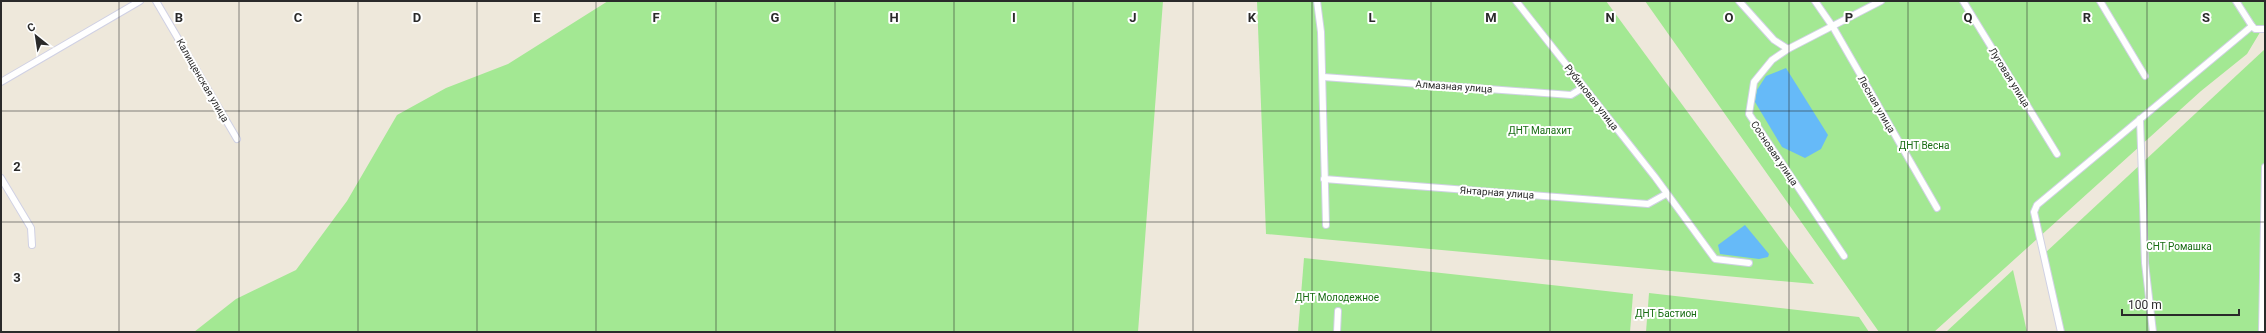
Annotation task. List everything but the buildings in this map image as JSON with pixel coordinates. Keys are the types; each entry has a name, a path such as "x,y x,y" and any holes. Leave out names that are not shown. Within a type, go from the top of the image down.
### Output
{"street":[{"path":"1,82 140,1"},
{"name":"Калищенская улица","path":"156,1 237,139"},
{"path":"1318,1 1323,77 1326,225"},
{"name":"Рубиновая улица","path":"1516,1 1584,87 1715,259 1749,263"},
{"path":"1739,1 1774,40 1788,49"},
{"name":"Лесная улица","path":"1815,1 1833,27 1937,208"},
{"name":"Сосновая улица","path":"1844,256 1749,114 1754,82 1772,60 1788,49 1881,1"},
{"name":"Луговая улица","path":"1963,1 2057,154"},
{"path":"2100,1 2145,76"},
{"path":"2236,1 2255,29 2265,29"},
{"path":"2061,332 2034,212 2045,197 2252,26"},
{"name":"Алмазная улица","path":"1323,77 1571,95 1584,87"},
{"path":"2140,119 2145,263 2153,332"},
{"path":"2262,332 2265,167"},
{"path":"1,178 31,228 32,245"},
{"name":"Янтарная улица","path":"1324,179 1648,204 1666,194"},
{"path":"1337,332 1338,311"}],"green space":[{"path":"608,1 1163,1 1138,332 194,332 236,299 296,270 347,201 397,115 446,88 508,64"},
{"name":"ДНТ Малахит","path":"1257,1 1606,1 1814,284 1266,234"},
{"name":"ДНТ Весна","path":"1645,1 2265,1 2265,24 2247,54 2201,91 1934,332 1879,332"},
{"name":"СНТ Ромашка","path":"2265,49 2265,332 2059,332 2045,253"},
{"name":"ДНТ Молодежное","path":"1304,258 1633,294 1630,332 1298,332"},
{"path":"2013,270 2027,332 1946,332"},
{"name":"ДНТ Бастион","path":"1649,293 1859,317 1869,332 1646,332"}],"water":[{"path":"1786,68 1828,135 1821,149 1805,158 1782,147 1755,102 1757,90 1766,76"},
{"path":"1745,225 1769,254 1768,257 1759,259 1720,254 1718,245"}]}
